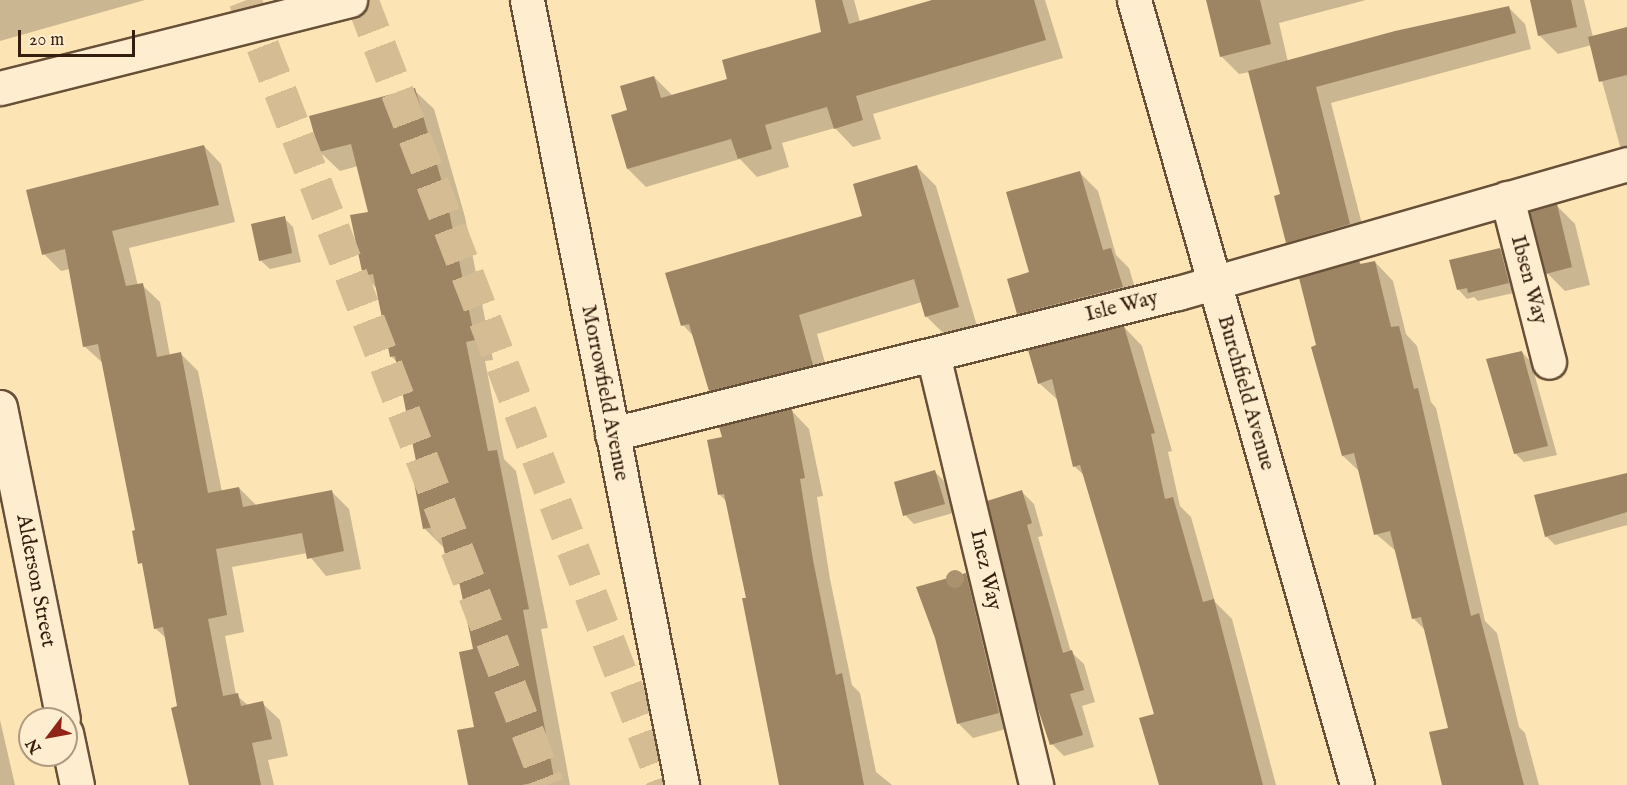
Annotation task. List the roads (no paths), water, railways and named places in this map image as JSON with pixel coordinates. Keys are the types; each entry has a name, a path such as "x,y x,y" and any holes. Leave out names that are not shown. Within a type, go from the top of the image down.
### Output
{"street":[{"path":"0,88 350,0"},
{"name":"Morrowfield Avenue","path":"527,0 682,785"},
{"name":"Burchfield Avenue","path":"1134,0 1357,785"},
{"name":"Isle Way","path":"612,434 1214,283 1627,164"},
{"name":"Ibsen Way","path":"1507,198 1549,362"},
{"name":"Inez Way","path":"933,355 1036,785"},
{"name":"Alderson Street","path":"0,407 61,707"},
{"path":"73,767 76,785"}],"tunnel":[{"path":"245,0 548,785"},
{"path":"362,0 664,785"}]}
